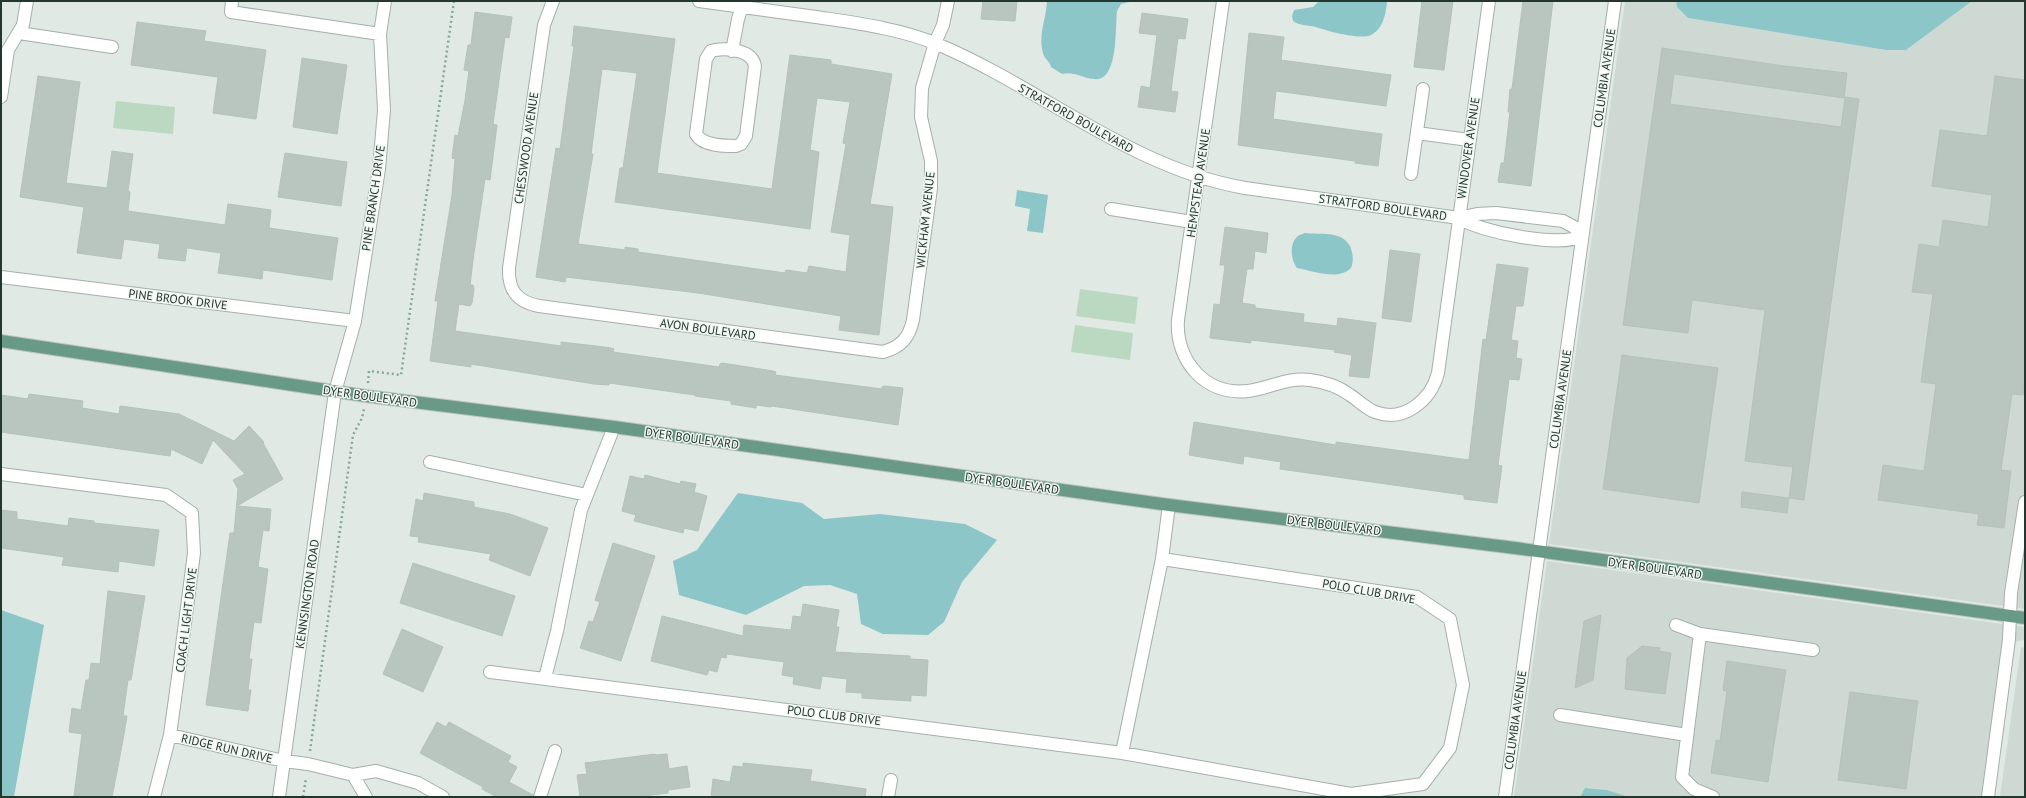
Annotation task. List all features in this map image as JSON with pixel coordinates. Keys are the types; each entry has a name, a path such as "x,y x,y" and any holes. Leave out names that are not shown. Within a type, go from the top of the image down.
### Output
{"main road":[{"name":"DYER BOULEVARD","path":"1,341 335,392 614,427 1169,505 1538,552 2025,618"}],"street":[{"path":"1,97 8,50 24,25 27,1"},
{"path":"232,1 231,12 380,34"},
{"name":"PINE BRANCH DRIVE","path":"335,392 355,321 379,170 384,110 380,34 385,1"},
{"name":"CHESSWOOD AVENUE","path":"515,296 510,283 509,268 544,25 547,12 553,1"},
{"name":"STRATFORD BOULEVARD","path":"699,1 743,4 868,25 935,43 983,66 1128,148 1168,166 1199,177 1245,188 1459,218 1477,214 1496,213 1563,221 1574,227 1582,236 1572,240 1559,241 1494,232 1475,227 1459,218"},
{"name":"WICKHAM AVENUE","path":"901,345 911,329 914,320 931,188 931,161 921,117 921,103 925,75 935,43 943,25 948,1"},
{"name":"HEMPSTEAD AVENUE","path":"1188,363 1181,349 1177,330 1223,1"},
{"name":"WINDOVER AVENUE","path":"1188,363 1205,381 1230,391 1250,391 1290,380 1319,381 1340,388 1368,408 1385,414 1396,414 1414,408 1421,403 1433,389 1438,368 1489,1"},
{"name":"COLUMBIA AVENUE","path":"1504,797 1615,1"},
{"path":"732,51 743,4"},
{"path":"19,33 112,47"},
{"path":"711,51 732,51 748,55 754,62 755,66 746,136 741,144 736,146 706,143 698,138 696,129 706,58 711,51"},
{"path":"1411,174 1423,89"},
{"path":"1417,133 1469,140"},
{"path":"1111,209 1192,222"},
{"name":"PINE BROOK DRIVE","path":"1,277 355,321"},
{"name":"AVON BOULEVARD","path":"515,296 531,304 539,306 874,352 893,350 901,345"},
{"name":"KENNSINGTON ROAD","path":"279,797 335,392"},
{"path":"545,678 557,631 581,510 614,427"},
{"path":"430,462 587,495"},
{"name":"COACH LIGHT DRIVE","path":"1,474 166,495 192,513 194,553 170,735 154,797"},
{"path":"1988,797 2009,639 2011,593 2025,502"},
{"path":"1122,753 1162,560 1169,505"},
{"name":"POLO CLUB DRIVE","path":"490,672 1122,753 1351,794 1423,784 1450,748 1464,685 1450,619 1417,597 1162,560"},
{"path":"1676,625 1700,634 1813,650"},
{"path":"1700,634 1682,777 1694,789 1713,797"},
{"path":"1560,715 1687,735"},
{"name":"RIDGE RUN DRIVE","path":"170,735 284,762 308,764 354,775"},
{"path":"540,797 556,751"},
{"path":"366,797 354,775 376,771 418,783 443,797"},
{"path":"888,797 891,780"}],"shaded area":[{"path":"1625,1 1676,1 1677,7 1688,18 1886,50 1906,50 1972,1 2025,1 2025,609 1549,544"},
{"path":"1547,561 2025,627 2025,640 2017,641 2013,646 1992,797 1629,797 1607,790 1585,788 1580,797 1514,797"},
{"path":"2021,647 2025,648 2025,797 2000,797"}],"green space":[{"path":"116,101 175,107 173,134 113,128"},
{"path":"1080,289 1138,297 1135,324 1076,316"},
{"path":"1075,325 1133,333 1130,360 1071,352"}],"water":[{"path":"1047,1 1134,1 1121,4 1117,11 1112,63 1108,72 1102,78 1094,79 1070,73 1062,74 1051,67 1044,55 1041,40"},
{"path":"1319,1 1387,1 1385,16 1381,25 1375,32 1366,36 1352,36 1335,33 1316,27 1301,25 1293,21 1292,16 1294,10 1313,7"},
{"path":"1676,1 1972,1 1906,50 1886,50 1688,18 1677,7"},
{"path":"1017,190 1048,195 1043,233 1027,231 1030,209 1015,206"},
{"path":"1305,233 1336,235 1346,241 1350,246 1352,254 1353,263 1351,268 1346,272 1333,275 1297,268 1292,257 1292,248 1294,240 1298,236"},
{"path":"738,493 802,503 824,519 880,514 965,524 997,540 962,582 944,622 928,635 883,634 861,624 857,594 830,585 804,586 746,615 679,595 673,561 697,550"},
{"path":"1,610 44,625 14,797 1,797"},
{"path":"1585,788 1607,790 1629,797 1580,797"}],"building":[{"path":"983,1 1017,1 1015,21 981,19"},
{"path":"1422,1 1453,1 1444,70 1414,67"},
{"path":"1523,1 1553,1 1531,186 1498,182 1501,163 1504,163 1510,112 1508,112 1510,89 1512,89"},
{"path":"475,12 512,17 509,38 505,37 493,124 497,125 490,180 485,179 473,260 470,285 473,285 474,289 472,303 470,306 459,304 455,331 561,346 561,342 611,348 614,349 613,352 719,367 722,363 773,371 776,372 775,375 882,389 882,387 885,386 903,388 898,425 772,406 756,405 756,408 731,404 731,401 695,395 609,383 609,385 594,384 471,364 471,367 430,361 438,301 435,301 452,195 455,159 452,158 455,135 458,136 465,100 469,71 464,70 468,45 471,45"},
{"path":"1142,13 1188,19 1185,39 1178,38 1171,91 1178,92 1175,112 1138,107 1141,86 1150,88 1157,35 1139,33"},
{"path":"137,22 206,31 204,41 266,50 256,119 213,113 218,77 131,65"},
{"path":"574,26 675,39 657,173 772,189 790,55 831,60 831,64 892,74 870,204 893,207 879,335 839,330 841,316 698,293 566,277 565,282 536,277 556,148 560,149 574,46 572,46","holes":["602,69 637,73 623,168 620,168 615,202 810,229 819,152 810,150 817,98 850,102 843,143 846,144 831,232 850,235 846,272 809,266 807,273 786,270 785,273 638,252 638,249 625,247 625,250 578,244 593,154 591,154"]},
{"path":"1249,33 1284,37 1281,60 1391,75 1386,106 1276,91 1273,119 1382,134 1378,166 1355,163 1355,161 1238,145"},
{"path":"1662,48 1784,66 1847,73 1844,98 1674,74 1670,104 1841,127 1845,97 1859,99 1804,500 1789,498 1793,467 1745,461 1765,310 1692,300 1688,333 1623,325"},
{"path":"302,58 347,65 337,134 293,127"},
{"path":"38,76 80,82 66,183 107,188 112,151 133,154 128,191 130,192 128,211 225,225 228,204 271,210 269,228 338,238 332,280 263,270 262,279 218,273 221,253 187,248 185,261 158,258 160,244 124,239 121,259 77,253 84,207 20,197"},
{"path":"1995,76 2025,80 2025,382 2023,395 2012,394 2001,470 2011,471 2004,528 1977,525 1979,514 1878,500 1883,465 1924,471 1936,384 1921,382 1933,294 1912,292 1919,244 1939,247 1943,220 1988,227 1992,195 1932,186 1940,130 1987,136"},
{"path":"285,153 347,162 341,206 278,197"},
{"path":"1225,227 1268,233 1266,253 1255,251 1253,269 1247,269 1242,303 1255,305 1255,308 1304,314 1303,322 1337,326 1338,318 1376,323 1369,378 1349,376 1352,355 1334,352 1335,350 1251,340 1251,343 1210,338 1214,304 1220,305 1225,265 1220,265"},
{"path":"1390,250 1420,254 1411,322 1382,318"},
{"path":"1497,264 1528,268 1523,306 1516,306 1511,340 1518,341 1516,358 1522,359 1519,380 1509,379 1498,465 1502,466 1497,503 1464,499 1464,495 1280,469 1281,462 1244,456 1243,464 1189,455 1194,422 1336,445 1336,442 1469,460 1483,339 1486,340"},
{"path":"1622,355 1718,368 1699,503 1603,489"},
{"path":"29,394 83,401 82,408 119,414 120,406 179,414 234,441 249,426 264,442 263,443 283,479 237,506 271,509 269,531 263,530 258,567 268,569 261,623 254,622 249,659 252,659 248,690 251,690 248,711 206,705 230,533 234,533 238,489 233,480 245,474 213,440 202,464 171,449 170,456 1,432 1,395 28,399"},
{"path":"645,475 680,484 681,481 696,484 694,492 707,496 698,531 684,528 683,533 634,521 636,515 622,511 630,476 644,479"},
{"path":"1742,492 1789,498 1787,513 1741,507"},
{"path":"424,493 474,502 474,507 510,514 548,528 530,576 489,560 491,554 418,542 419,537 410,536 416,499 423,501"},
{"path":"1,510 17,512 17,519 68,526 69,518 94,521 94,523 159,530 154,566 119,561 118,572 62,565 64,557 1,548"},
{"path":"613,543 655,556 621,661 580,648 589,621 593,622 600,602 595,600"},
{"path":"413,563 515,596 502,636 400,603"},
{"path":"108,591 145,596 131,680 128,680 123,716 127,716 112,797 74,796 82,734 69,732 72,708 81,710 86,680 89,680 91,663 100,664"},
{"path":"803,604 839,610 836,627 839,627 835,652 910,656 910,659 928,660 926,696 911,695 911,701 862,698 862,693 846,692 847,679 822,676 820,689 793,684 794,677 782,675 784,662 727,654 726,658 721,657 717,672 709,670 707,675 651,661 662,616 743,636 744,625 791,630 793,616 801,617"},
{"path":"1601,615 1593,680 1575,688 1584,621"},
{"path":"402,629 443,647 423,692 383,674"},
{"path":"1642,646 1660,648 1659,651 1671,653 1665,694 1625,689 1627,658"},
{"path":"1727,661 1786,670 1768,782 1711,773 1716,740 1720,741 1727,691 1723,690"},
{"path":"1850,692 1918,701 1906,789 1838,780"},
{"path":"437,722 446,727 449,722 511,756 508,762 517,767 509,782 533,795 533,797 497,797 482,789 483,787 420,753"},
{"path":"655,754 667,754 669,769 687,766 690,787 668,790 668,793 636,797 580,797 577,775 587,774 585,763"},
{"path":"743,763 812,770 810,781 866,789 865,797 711,797 713,779 730,782 733,766 743,767"}]}
